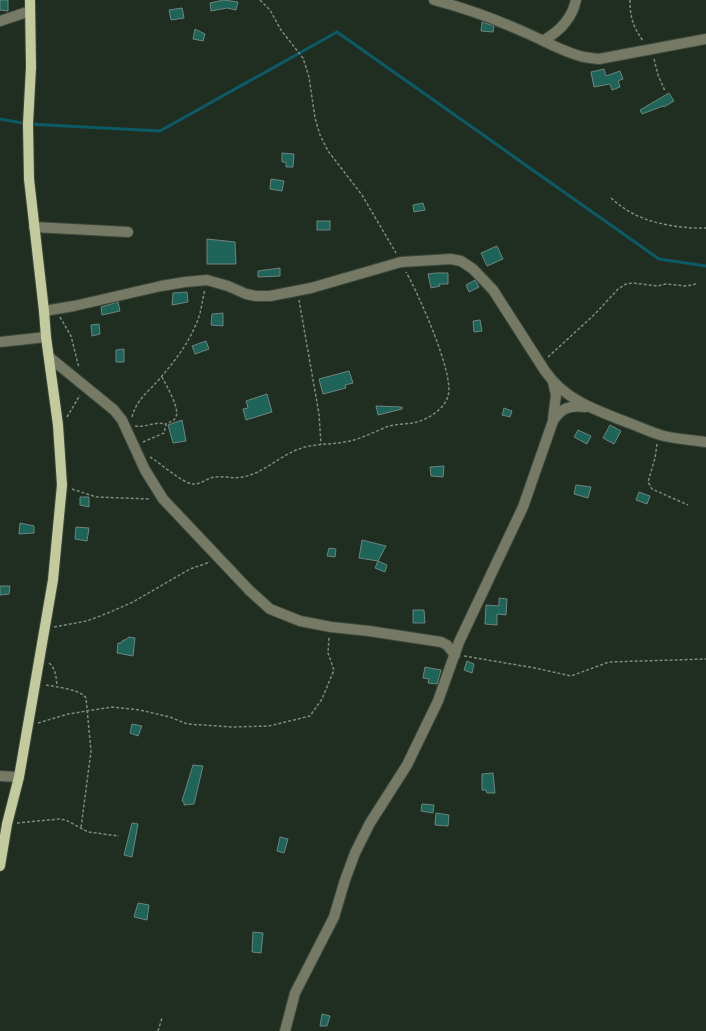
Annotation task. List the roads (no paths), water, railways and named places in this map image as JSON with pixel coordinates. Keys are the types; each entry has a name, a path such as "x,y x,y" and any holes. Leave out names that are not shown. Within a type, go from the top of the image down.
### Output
{"main road":[{"path":"0,866 7,824 19,777 54,580 62,485 58,425 46,337 29,179 28,152 31,67 30,0"}],"street":[{"path":"434,0 478,14 544,40 564,51 581,57 598,59 650,48 706,39"},
{"path":"544,40 561,29 570,17 576,0"},
{"path":"0,22 30,11"},
{"path":"34,227 128,232"},
{"path":"44,311 74,306 161,286 207,280 228,286 246,294 270,296 311,288 401,262 450,259 461,261 473,269 493,290 540,364 553,382 565,393 589,407 663,436 706,442"},
{"path":"0,342 46,337"},
{"path":"49,357 82,385 107,402 129,427 134,447 145,470 163,499 250,591 270,609 300,621 331,627 434,641 447,645 455,655"},
{"path":"284,1031 294,993 334,917 355,853 370,822 407,765 438,702 455,655 458,642 476,608 523,507 532,485 552,421 556,395 553,382"},
{"path":"552,421 566,407 589,407"},
{"path":"0,776 19,777"}],"waterway":[{"path":"0,119 28,124 160,131 337,32 659,259 706,266"}]}
